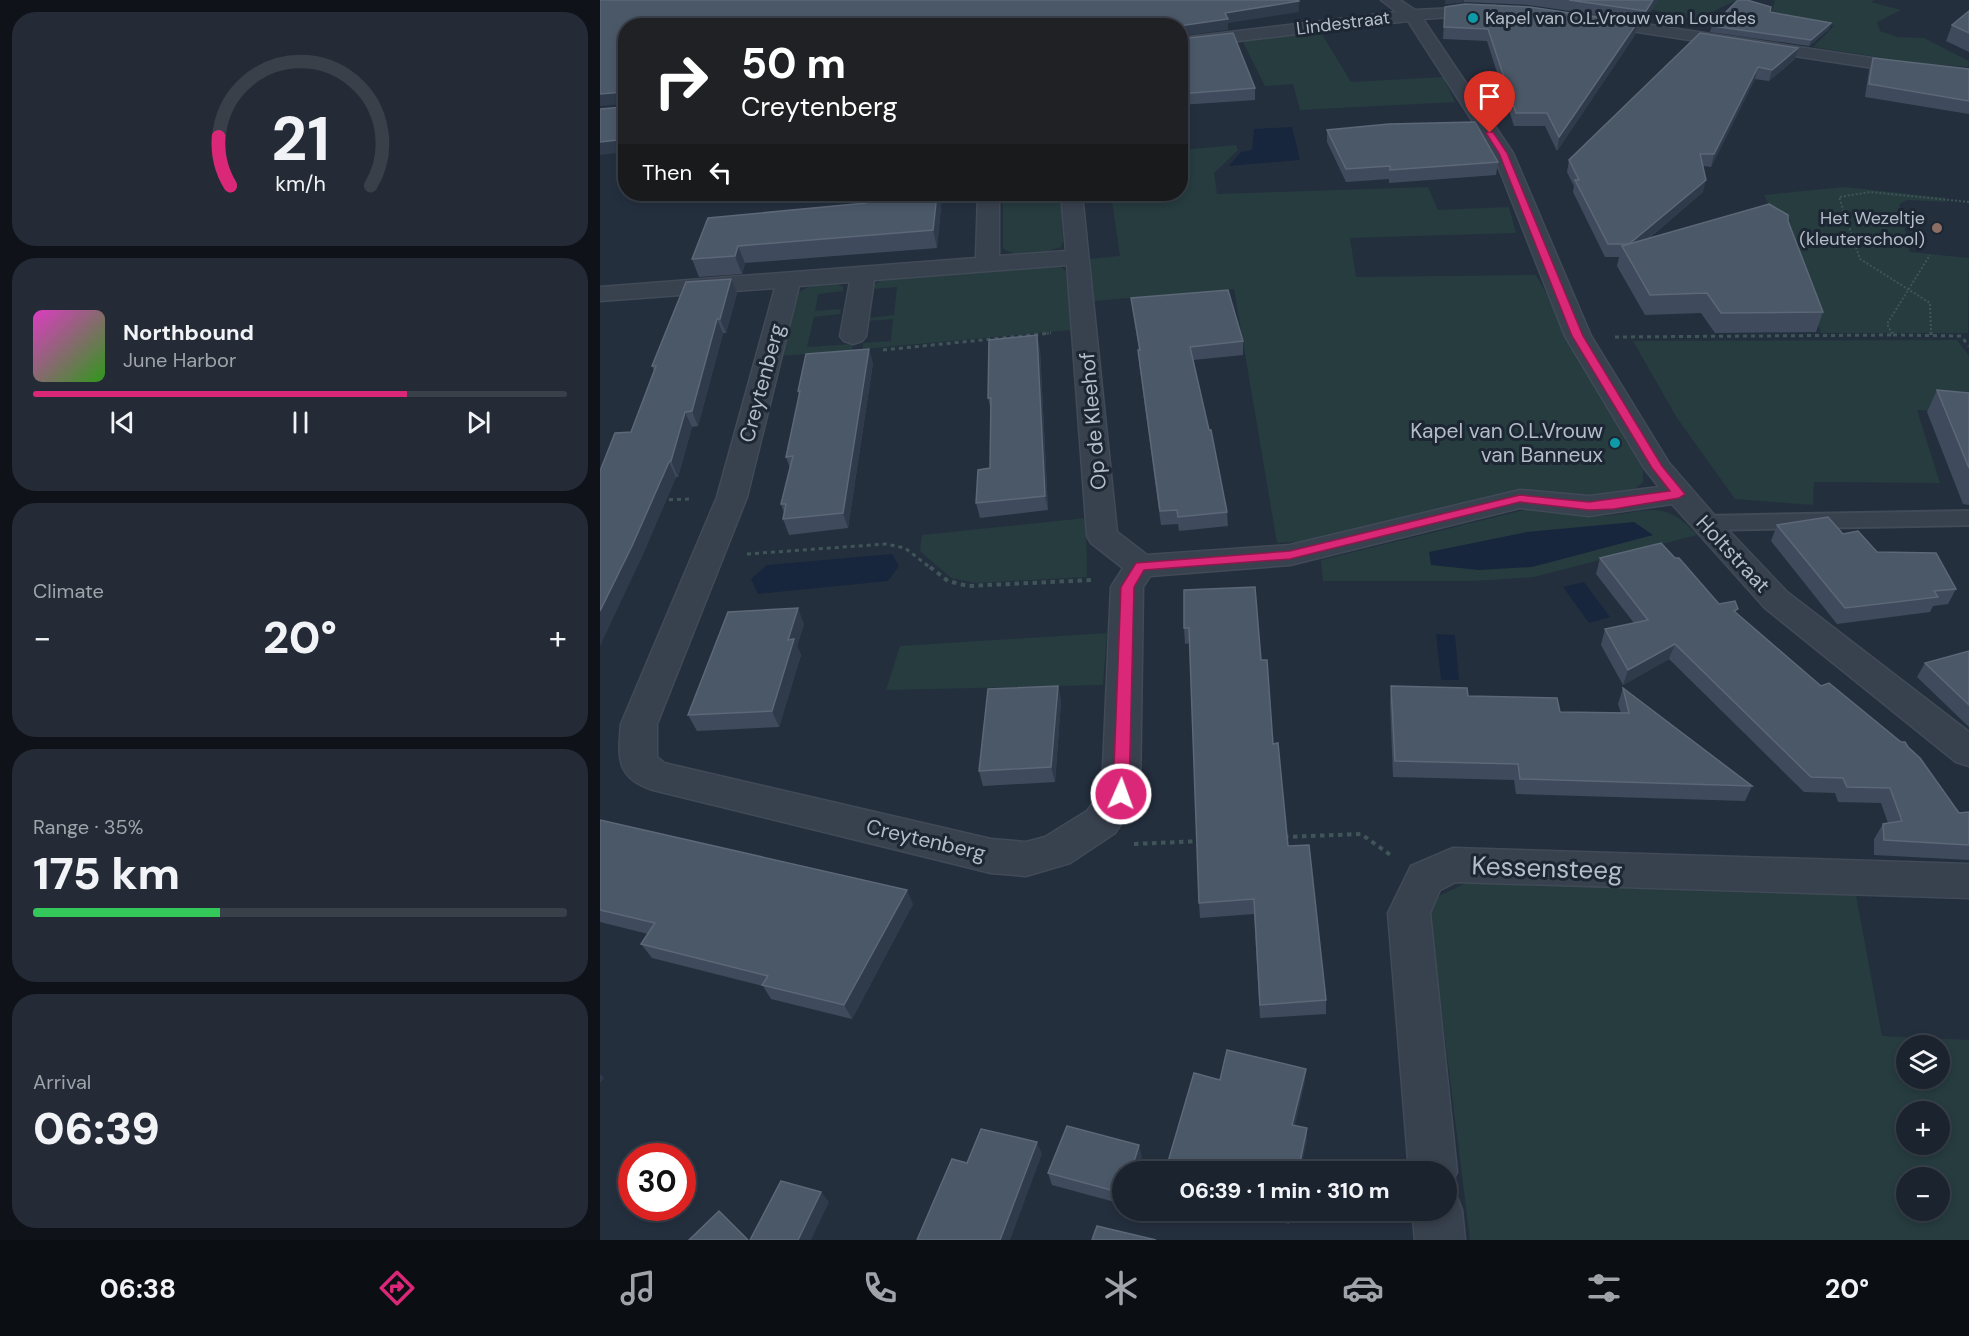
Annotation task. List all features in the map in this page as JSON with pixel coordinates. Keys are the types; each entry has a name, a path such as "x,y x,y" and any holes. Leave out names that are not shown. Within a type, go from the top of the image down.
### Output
{"street":[{"name":"Lindestraat","path":"1188,42 1400,7 1463,5 1506,10"},
{"name":"Holtstraat","path":"1400,7 1503,153 1578,336 1658,468 1704,523 1776,600 1969,752"},
{"path":"1576,19 1919,70 1969,75"},
{"path":"987,264 988,201"},
{"name":"Op de Kleehof","path":"1073,201 1102,537 1136,573"},
{"path":"600,294 1078,257"},
{"path":"853,336 864,273"},
{"name":"Creytenberg","path":"789,279 732,497 639,724 637,748 639,764 653,776 991,856 1026,858 1056,851 1101,822 1121,794 1127,587 1136,573"},
{"path":"1136,573 1290,555 1520,499 1589,506 1614,505 1679,494"},
{"name":"Kessensteeg","path":"1425,878 1453,866 1969,881"},
{"path":"1425,878 1409,913 1432,1161"},
{"path":"1438,1221 1440,1240"}],"lane":[{"path":"1704,523 1969,518"}],"path":[{"path":"1931,335 1930,303 1860,259 1839,197 1870,192 1969,202"},
{"path":"1893,335 1887,324 1930,255"},
{"path":"882,350 1085,330"},
{"path":"1578,336 1650,338 1931,335 1961,336 1969,346"},
{"path":"654,501 732,497"},
{"path":"709,557 886,544 904,547 938,576 953,585 1136,573"},
{"path":"1278,837 1361,834 1425,878"},
{"path":"1082,836 1100,846 1206,841"}],"green space":[{"path":"1612,0 1737,0 1695,20"},
{"path":"1775,0 1875,0 1871,2 1901,10 1877,22 1880,31 1897,37 1924,38 1969,61 1969,67 1916,63 1813,47 1834,26 1772,11"},
{"path":"1320,31 1351,82 1443,77 1455,102 1300,110 1293,84 1265,86 1242,40"},
{"path":"1236,145 1238,150 1214,173 1217,194 1428,187 1438,210 1509,207 1516,233 1350,238 1356,277 1536,275 1643,470 1643,482 1635,489 1596,498 1521,492 1310,541 1277,543 1234,289 1094,301 1089,259 1120,256 1112,201 1188,201 1188,149"},
{"path":"1845,187 1946,198 1946,202 1908,200 1899,204 1910,252 1969,258 1968,333 1821,333 1800,276 1764,195"},
{"path":"1003,201 1060,201 1063,241 1061,247 1039,253 1023,254 1003,248"},
{"path":"1044,264 1060,266 1067,272 1071,330 863,349 863,343 891,341 893,319 867,321 868,318 894,315 897,287 873,289 873,285 886,278"},
{"path":"833,282 843,287 843,291 818,294 815,311 841,309 840,314 814,317 807,347 853,344 852,350 782,356 797,293 814,284"},
{"path":"1957,340 1969,356 1969,413 1917,410 1940,483 1814,482 1813,505 1735,499 1677,418 1633,341"},
{"path":"1528,509 1594,516 1663,511 1673,515 1697,535 1534,577 1474,581 1323,581 1321,560"},
{"path":"1086,518 1087,577 976,583 951,578 920,551 922,535"},
{"path":"1107,633 1103,685 886,690 900,646"},
{"path":"1466,883 1856,895 1882,1036 1896,1037 1896,1089 1950,1089 1950,1039 1969,1040 1969,1240 1470,1240 1429,910 1439,896"}],"water":[{"path":"1292,127 1300,160 1229,166 1241,152 1252,150 1254,129"},
{"path":"1634,522 1653,535 1532,567 1479,570 1431,565 1429,552 1527,532"},
{"path":"892,554 899,566 888,581 758,594 751,579 767,565"},
{"path":"1584,582 1610,617 1589,623 1563,587"},
{"path":"1436,634 1455,635 1459,680 1441,680"}],"building":[{"path":"600,0 1299,1 1225,13 1228,19 1188,25 1188,18 618,18 618,92 600,94"},
{"path":"1569,0 1653,0 1646,11"},
{"path":"1738,0 1747,0 1771,7 1770,12 1831,23 1811,40 1712,26"},
{"path":"1465,4 1530,7 1637,23 1559,137 1547,113 1516,113 1488,29 1444,27 1445,7"},
{"path":"1969,11 1969,33 1952,25"},
{"path":"1233,33 1255,88 1188,93 1188,38"},
{"path":"1700,33 1798,48 1772,70 1758,67 1714,154 1700,154 1706,180 1629,244 1608,244 1575,180 1579,180 1569,160"},
{"path":"1873,58 1969,69 1969,101 1869,84"},
{"path":"618,107 618,140 600,142 600,109"},
{"path":"1475,122 1498,162 1390,170 1390,166 1346,169 1327,130 1389,124"},
{"path":"866,201 936,201 933,230 738,246 735,256 692,259 708,218 866,203"},
{"path":"1769,204 1788,215 1788,221 1823,312 1721,313 1707,293 1650,295 1622,246"},
{"path":"731,279 720,319 717,319 692,411 685,412 671,461 600,611 600,471 615,433 631,432 656,366 652,366 686,282"},
{"path":"1228,290 1243,341 1190,347 1209,430 1211,430 1227,512 1178,517 1177,510 1160,511 1138,350 1140,350 1131,298"},
{"path":"1037,335 1045,496 976,503 978,470 990,468 989,340"},
{"path":"869,349 843,513 783,519 786,504 781,504 793,456 786,457 806,354"},
{"path":"1937,390 1969,393 1969,468"},
{"path":"1828,517 1843,534 1858,531 1877,552 1936,553 1956,589 1934,591 1938,597 1845,608 1777,525"},
{"path":"1661,543 1675,558 1679,558 1719,604 1735,601 1738,609 1734,611 1821,686 1829,683 1901,742 1905,742 1920,758 1959,813 1969,812 1969,845 1884,840 1883,824 1902,821 1890,788 1847,787 1843,778 1811,777 1675,644 1628,670 1605,629 1648,620 1600,558"},
{"path":"1255,587 1261,660 1267,660 1273,744 1278,743 1288,846 1309,845 1326,1000 1260,1005 1254,899 1199,903 1189,628 1184,628 1184,590"},
{"path":"798,608 788,640 794,639 772,711 688,715 728,612"},
{"path":"1969,651 1969,705 1925,663"},
{"path":"1058,686 1051,767 979,771 988,689"},
{"path":"1391,686 1467,688 1468,696 1557,698 1560,712 1629,713 1623,688 1752,786 1520,779 1518,764 1395,761"},
{"path":"600,820 907,890 844,1005 762,985 768,976 641,944 655,923 600,910"},
{"path":"1227,1050 1306,1069 1292,1125 1307,1128 1300,1161 1168,1161 1194,1073 1220,1080"},
{"path":"1067,1126 1139,1145 1134,1161 1112,1161 1112,1190 1048,1173"},
{"path":"981,1129 1037,1142 1000,1240 917,1240 952,1159 967,1163"},
{"path":"781,1181 821,1192 798,1240 750,1240"},
{"path":"719,1211 748,1240 689,1240"},
{"path":"1097,1226 1156,1240 1092,1240"}],"place":[{"name":"Kapel van O.L.Vrouw van Lourdes","path":"1473,18"},
{"name":"Het Wezeltje (kleuterschool)","path":"1937,228"},
{"name":"Kapel van O.L.Vrouw van Banneux","path":"1615,443"}],"route":[{"path":"1121,794 1127,587 1140,566 1290,555 1520,499 1589,506 1614,505 1679,494 1658,468 1578,336 1503,153 1490,133"}]}
